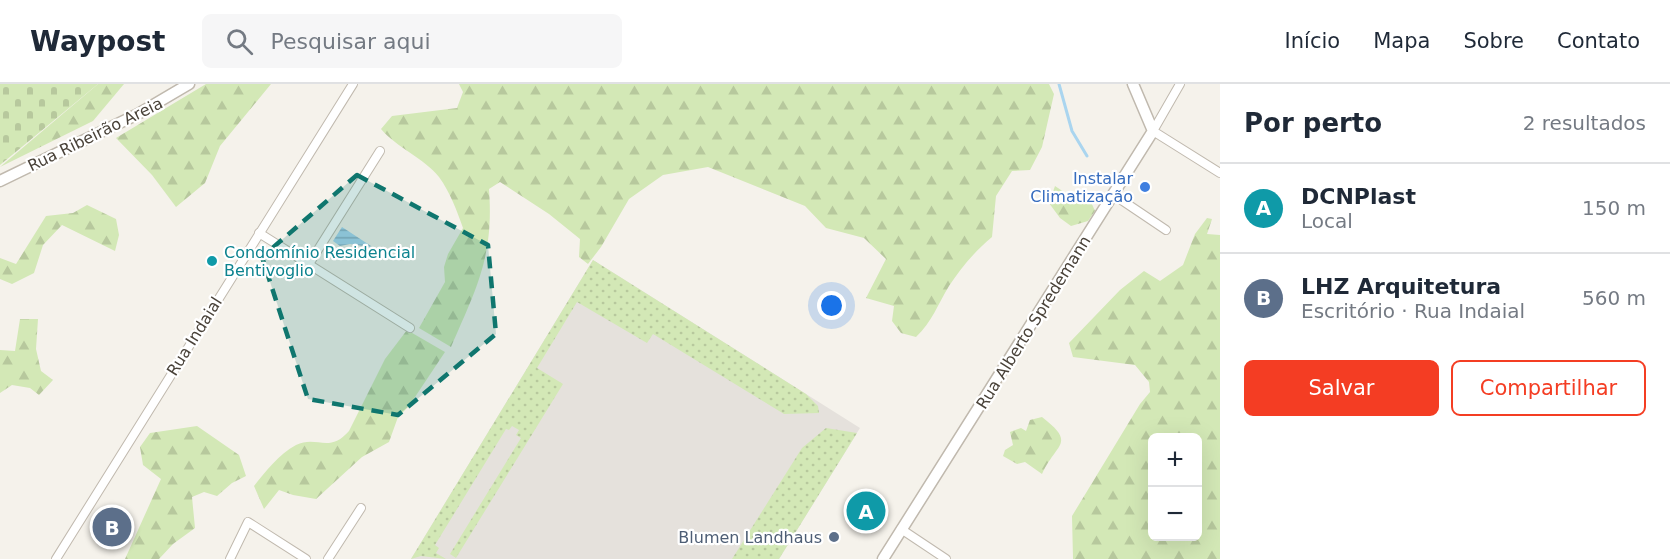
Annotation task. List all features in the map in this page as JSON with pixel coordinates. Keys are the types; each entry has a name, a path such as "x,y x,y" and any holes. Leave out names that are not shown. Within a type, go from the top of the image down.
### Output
{"street":[{"name":"Rua Ribeirão Areia","path":"0,180 138,114 189,84"},
{"name":"Rua Indaial","path":"56,559 353,84"},
{"path":"1133,84 1153,131 1220,173"},
{"name":"Rua Alberto Spredemann","path":"883,559 1113,195 1180,84"},
{"path":"309,264 380,151"},
{"path":"1113,195 1166,230"},
{"path":"259,233 410,328"},
{"path":"328,559 361,508"},
{"path":"230,559 248,522 306,559"},
{"path":"902,529 946,559"}],"highlighted area":[{"path":"357,175 488,245 496,334 398,415 308,399 262,257"}],"shaded area":[{"path":"593,260 860,428 779,559 411,559"}],"green space":[{"path":"0,84 98,84 0,165"},
{"path":"98,84 124,84 93,121 0,167"},
{"path":"206,84 271,84 220,146 205,183 176,207 152,175 116,138"},
{"path":"459,84 1049,84 1054,94 1042,147 1030,170 1012,171 996,196 992,237 958,273 931,319 916,337 901,333 892,321 894,306 866,298 886,259 864,238 826,228 805,206 708,167 663,175 629,199 601,247 588,264 579,257 580,239 549,214 500,182 489,189 489,234 482,271 451,347 419,328 445,282 444,267 448,254 463,228 450,195 439,177 381,129 392,116 457,108 463,92"},
{"path":"1055,186 1073,198 1091,202 1095,211 1088,221 1071,226 1060,218 1049,203"},
{"path":"87,205 116,219 119,235 115,251 62,225 43,245 34,273 12,284 0,279 0,258 16,264 46,216 73,213"},
{"path":"1207,218 1212,219 1207,234 1220,235 1220,559 1073,559 1072,516 1140,404 1150,392 1149,382 1135,365 1073,357 1069,343 1120,290 1144,271 1160,281 1183,265 1195,234"},
{"path":"593,260 806,394 818,406 819,413 784,414 653,334 647,343 577,302 537,368 563,384 456,558 450,554 521,438 516,435 519,430 512,426 509,430 506,429 435,545 439,548 436,553 446,559 421,556 411,559"},
{"path":"20,319 38,319 36,349 41,371 53,380 39,395 30,388 12,385 0,393 0,350 15,351"},
{"path":"407,330 445,352 409,406 398,417 389,442 362,457 316,499 279,490 264,509 254,486 278,458 296,445 303,442 329,443 342,438 349,431 385,359"},
{"path":"1042,417 1053,426 1061,439 1042,474 1025,462 1017,464 1003,456 1005,450 1013,445 1010,432 1021,428 1026,431 1030,420"},
{"path":"197,426 239,455 246,476 232,483 217,496 204,492 192,497 195,528 173,544 159,559 125,559 161,479 143,465 140,447 150,433"},
{"path":"826,428 857,433 779,559 732,559 802,448"}],"water":[{"path":"342,227 371,246 350,244 340,246 333,241"}],"waterway":[{"path":"1059,84 1072,131 1087,156"}],"place":[{"name":"Instalar Climatização","path":"1145,187"},
{"name":"Condomínio Residencial Bentivoglio","path":"212,261"},
{"name":"DCNPlast","path":"866,511"},
{"name":"LHZ Arquitetura","path":"112,527"},
{"name":"Blumen Landhaus","path":"834,537"}]}
